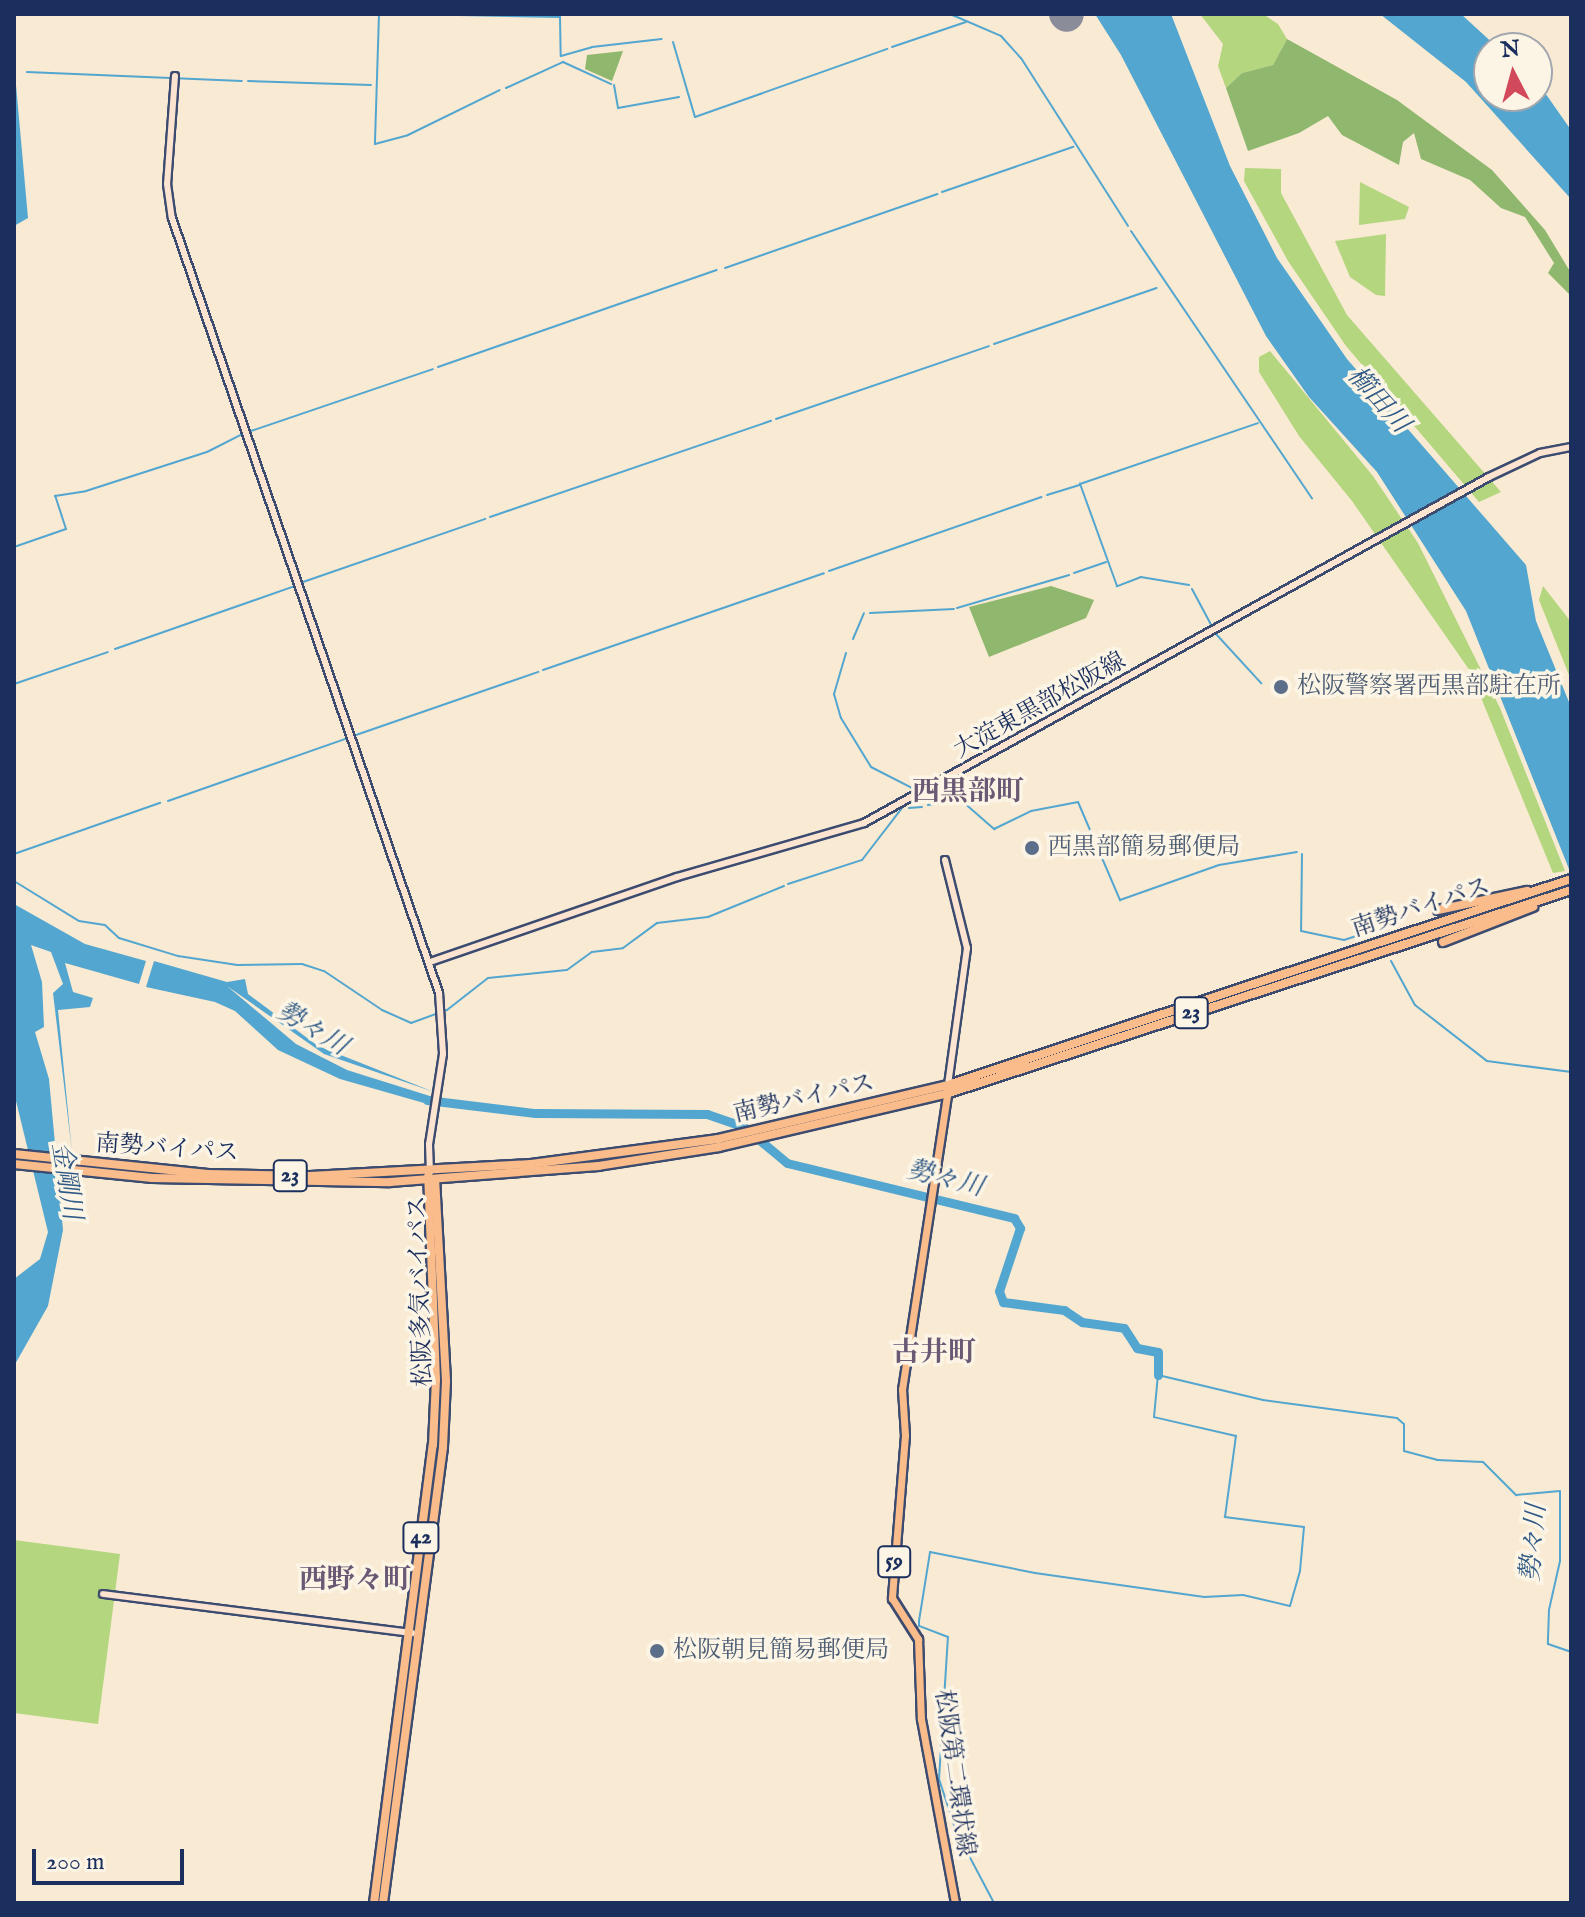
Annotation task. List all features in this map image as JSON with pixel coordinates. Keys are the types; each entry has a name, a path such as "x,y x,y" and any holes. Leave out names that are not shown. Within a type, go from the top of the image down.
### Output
{"highway":[{"name":"南勢バイパス","path":"436,1180 598,1166 827,1120 948,1089 1545,893 1571,879"},
{"name":"南勢バイパス","path":"1545,893 1571,890"},
{"path":"1438,910 1545,893"},
{"path":"1443,942 1545,893"},
{"name":"南勢バイパス","path":"14,1164 151,1174 428,1176 718,1143"},
{"name":"南勢バイパス","path":"14,1154 151,1174"},
{"name":"松阪多気バイパス","path":"374,1903 413,1632 445,1394 436,1180 428,1176 436,1380 413,1632 383,1903"}],"main road":[{"path":"175,79 167,184 172,218 430,962 442,1012 440,1084 434,1109 428,1176"},
{"name":"大淀東黒部松阪線","path":"430,962 677,877 832,836 921,793 1489,477 1531,456 1571,447"},
{"path":"945,860 967,948 948,1089"},
{"name":"松阪第二環状線","path":"948,1089 937,1188 902,1389 905,1435 892,1598 918,1639 921,1719 955,1903"},
{"path":"103,1594 413,1632"}],"green space":[{"path":"1200,14 1263,14 1278,24 1287,39 1273,65 1242,73 1226,88 1218,66 1223,44"},
{"path":"1287,39 1397,100 1492,170 1545,230 1571,273 1571,296 1548,273 1554,263 1525,217 1501,208 1470,180 1421,159 1414,133 1403,142 1399,165 1342,135 1328,116 1299,133 1248,151 1226,88 1242,73 1273,65"},
{"path":"623,51 612,81 585,69 587,55"},
{"path":"1245,168 1281,169 1281,193 1347,315 1501,492 1479,502 1346,346 1288,261 1244,181"},
{"path":"1360,182 1409,207 1405,219 1359,225"},
{"path":"1386,234 1385,296 1376,295 1350,277 1335,241"},
{"path":"1270,351 1373,476 1418,543 1500,708 1565,871 1553,873 1470,671 1352,501 1299,436 1259,372 1259,357"},
{"path":"1051,586 1094,600 1086,618 989,657 969,607"},
{"path":"1543,586 1571,622 1571,680 1539,600"},
{"path":"14,1540 120,1554 98,1724 14,1713"}],"water":[{"name":"櫛田川","path":"1095,14 1171,14 1230,166 1277,258 1347,359 1526,565 1536,621 1571,707 1571,874 1466,611 1377,472 1309,397 1266,336 1121,55"},
{"path":"1380,14 1461,14 1481,32 1473,32 1473,90"},
{"path":"14,63 28,218 14,226"},
{"path":"1553,104 1571,130 1571,199 1493,112 1553,112"},
{"path":"14,904 85,944 146,961 139,984 65,963 73,992 93,998 90,1007 58,1010 72,1152 53,993 63,984 51,952 31,945 42,982 44,1027 35,1032 49,1079 63,1230 48,1306 14,1366 14,1279 40,1259 48,1232 15,1097"},
{"path":"154,961 227,982 245,979 248,994 318,1046 434,1092 324,1054 227,986 296,1044 347,1070 433,1097 431,1105 340,1079 278,1050 235,1011 215,1002 146,987"}],"waterway":[{"path":"379,14 375,144 408,135 500,90"},
{"path":"407,14 560,17 561,56 592,47 662,39"},
{"path":"950,14 1001,36 1021,58 1128,226"},
{"path":"892,47 966,22"},
{"path":"673,42 695,117 887,49"},
{"path":"506,88 563,62 611,84"},
{"path":"27,72 242,81"},
{"path":"248,81 371,85"},
{"path":"614,85 618,108 679,97"},
{"path":"942,192 1073,147"},
{"path":"725,268 937,194"},
{"path":"1131,231 1312,498"},
{"path":"438,367 717,270"},
{"path":"994,344 1157,288"},
{"path":"776,419 989,346"},
{"path":"251,431 433,369"},
{"path":"490,517 771,421"},
{"path":"1189,585 1141,577 1117,586 1080,484 1258,423"},
{"path":"14,547 66,529 55,496 86,491 207,452 242,434"},
{"path":"1047,495 1079,485"},
{"path":"829,571 1042,497"},
{"path":"303,582 485,519"},
{"path":"1074,573 1106,562"},
{"path":"543,670 824,573"},
{"path":"957,608 1069,575"},
{"path":"115,649 295,586"},
{"path":"1192,589 1216,634 1261,683"},
{"path":"870,613 954,609"},
{"path":"853,639 864,613"},
{"path":"14,684 108,652"},
{"path":"846,653 834,694 841,718 871,767 918,791"},
{"path":"356,735 538,672"},
{"path":"168,801 348,738"},
{"path":"924,794 942,803 962,801 994,829 1031,811 1078,802 1120,900 1219,865 1297,852"},
{"path":"14,854 160,803"},
{"path":"928,805 942,803"},
{"path":"909,808 922,807"},
{"path":"788,884 862,860 902,808"},
{"path":"1302,854 1301,931 1344,940 1380,928"},
{"path":"14,881 79,921 105,925 119,938 178,956 237,965 302,964 324,971 382,1010 411,1023 447,1010 488,978 567,970 592,952 623,948 657,923 708,917 784,886"},
{"path":"1391,961 1415,1005 1487,1061 1571,1072"},
{"name":"勢々川","path":"427,1100 535,1113 707,1114 744,1127 787,1163 1014,1218 1020,1228 999,1291 1003,1302 1064,1310 1082,1322 1124,1328 1137,1348 1158,1352 1158,1375"},
{"path":"994,1903 956,1831 939,1779 948,1637 919,1626 930,1552 1035,1573 1204,1597 1243,1595 1290,1606 1300,1571 1304,1527 1225,1517 1236,1436 1154,1417 1158,1375 1263,1400 1397,1418 1404,1424 1404,1451 1437,1460 1483,1462 1516,1495 1560,1491 1560,1561 1549,1610 1548,1644 1571,1652"}],"place":[{"name":"松阪警察署西黒部駐在所","path":"1281,687"},
{"name":"西黒部簡易郵便局","path":"1032,848"},
{"name":"松阪朝見簡易郵便局","path":"657,1651"}],"district":[{"name":"西黒部町","path":"968,793"},
{"name":"古井町","path":"934,1354"},
{"name":"西野々町","path":"355,1581"}],"water label":[{"name":"金剛川","path":"66,1181"}]}
